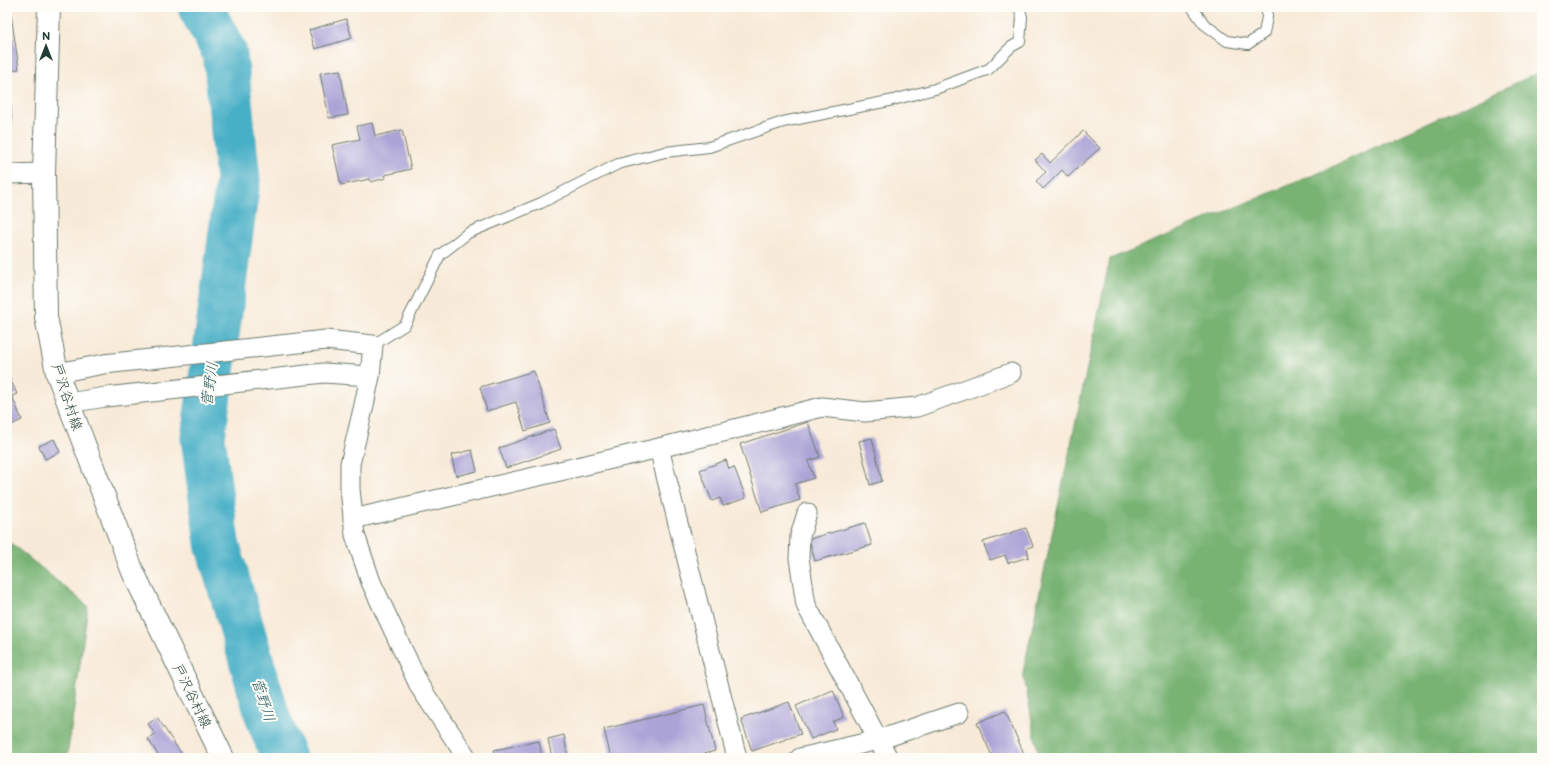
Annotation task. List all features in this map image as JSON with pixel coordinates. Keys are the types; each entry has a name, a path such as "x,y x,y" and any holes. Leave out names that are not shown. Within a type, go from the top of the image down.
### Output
{"main road":[{"name":"戸沢谷村線","path":"49,7 44,173 46,317 57,373 133,572 222,758"}],"street":[{"path":"7,174 44,173"},
{"path":"57,373 104,364 326,340 373,345 370,376 350,464 355,535 371,582 420,687 467,758"},
{"path":"68,403 106,397 324,373 370,376"},
{"path":"353,519 659,448 822,408 865,412 917,407 1011,373"},
{"path":"659,448 737,758"},
{"path":"807,513 800,536 799,558 806,605 888,758"},
{"path":"800,758 878,740 960,713"}],"lane":[{"path":"373,345 404,325 440,256 468,233 541,203 618,164 665,152 709,147 783,122 889,101 935,89 989,69 1011,47 1020,42 1022,17 1019,7"},
{"path":"1192,7 1204,24 1227,41 1248,44 1264,33 1267,7"}],"green space":[{"path":"1542,71 1542,758 1039,758 1023,672 1110,259 1321,172"},
{"path":"7,540 88,606 67,758 7,758"}],"building":[{"path":"7,7 10,7 19,69 7,71"},
{"path":"346,19 352,38 315,49 309,30"},
{"path":"340,70 348,115 329,118 320,73"},
{"path":"7,82 9,82 12,123 7,123"},
{"path":"372,123 375,136 402,130 411,169 385,175 386,178 371,182 370,179 341,185 332,145 360,139 357,126"},
{"path":"1083,131 1100,148 1068,177 1062,170 1043,189 1036,181 1046,172 1035,160 1042,154 1050,163"},
{"path":"534,371 550,423 525,431 516,402 487,411 480,387"},
{"path":"7,372 17,394 12,396 22,420 7,427"},
{"path":"808,422 820,457 808,461 814,478 795,484 800,500 762,512 740,444"},
{"path":"554,429 561,449 506,468 499,448"},
{"path":"872,438 882,481 870,485 859,441"},
{"path":"54,439 60,452 45,459 39,446"},
{"path":"472,450 477,471 456,476 451,455"},
{"path":"726,460 729,469 734,467 746,498 723,506 720,498 712,501 700,470"},
{"path":"865,523 872,545 815,561 809,539"},
{"path":"1026,528 1033,546 1027,548 1029,557 1008,563 1005,555 990,560 983,542"},
{"path":"833,690 844,717 833,722 836,729 811,739 796,706"},
{"path":"789,702 801,734 752,751 741,719"},
{"path":"704,705 715,751 688,758 611,758 604,729"},
{"path":"1005,711 1026,758 993,758 977,723"},
{"path":"157,717 184,758 160,758 148,739 155,734 148,724"},
{"path":"564,735 568,758 552,758 548,739"},
{"path":"539,741 542,758 496,758 494,750"}],"waterway":[{"name":"菅野川","path":"200,7 225,53 238,180 203,438 217,543 268,718 284,758"}]}
